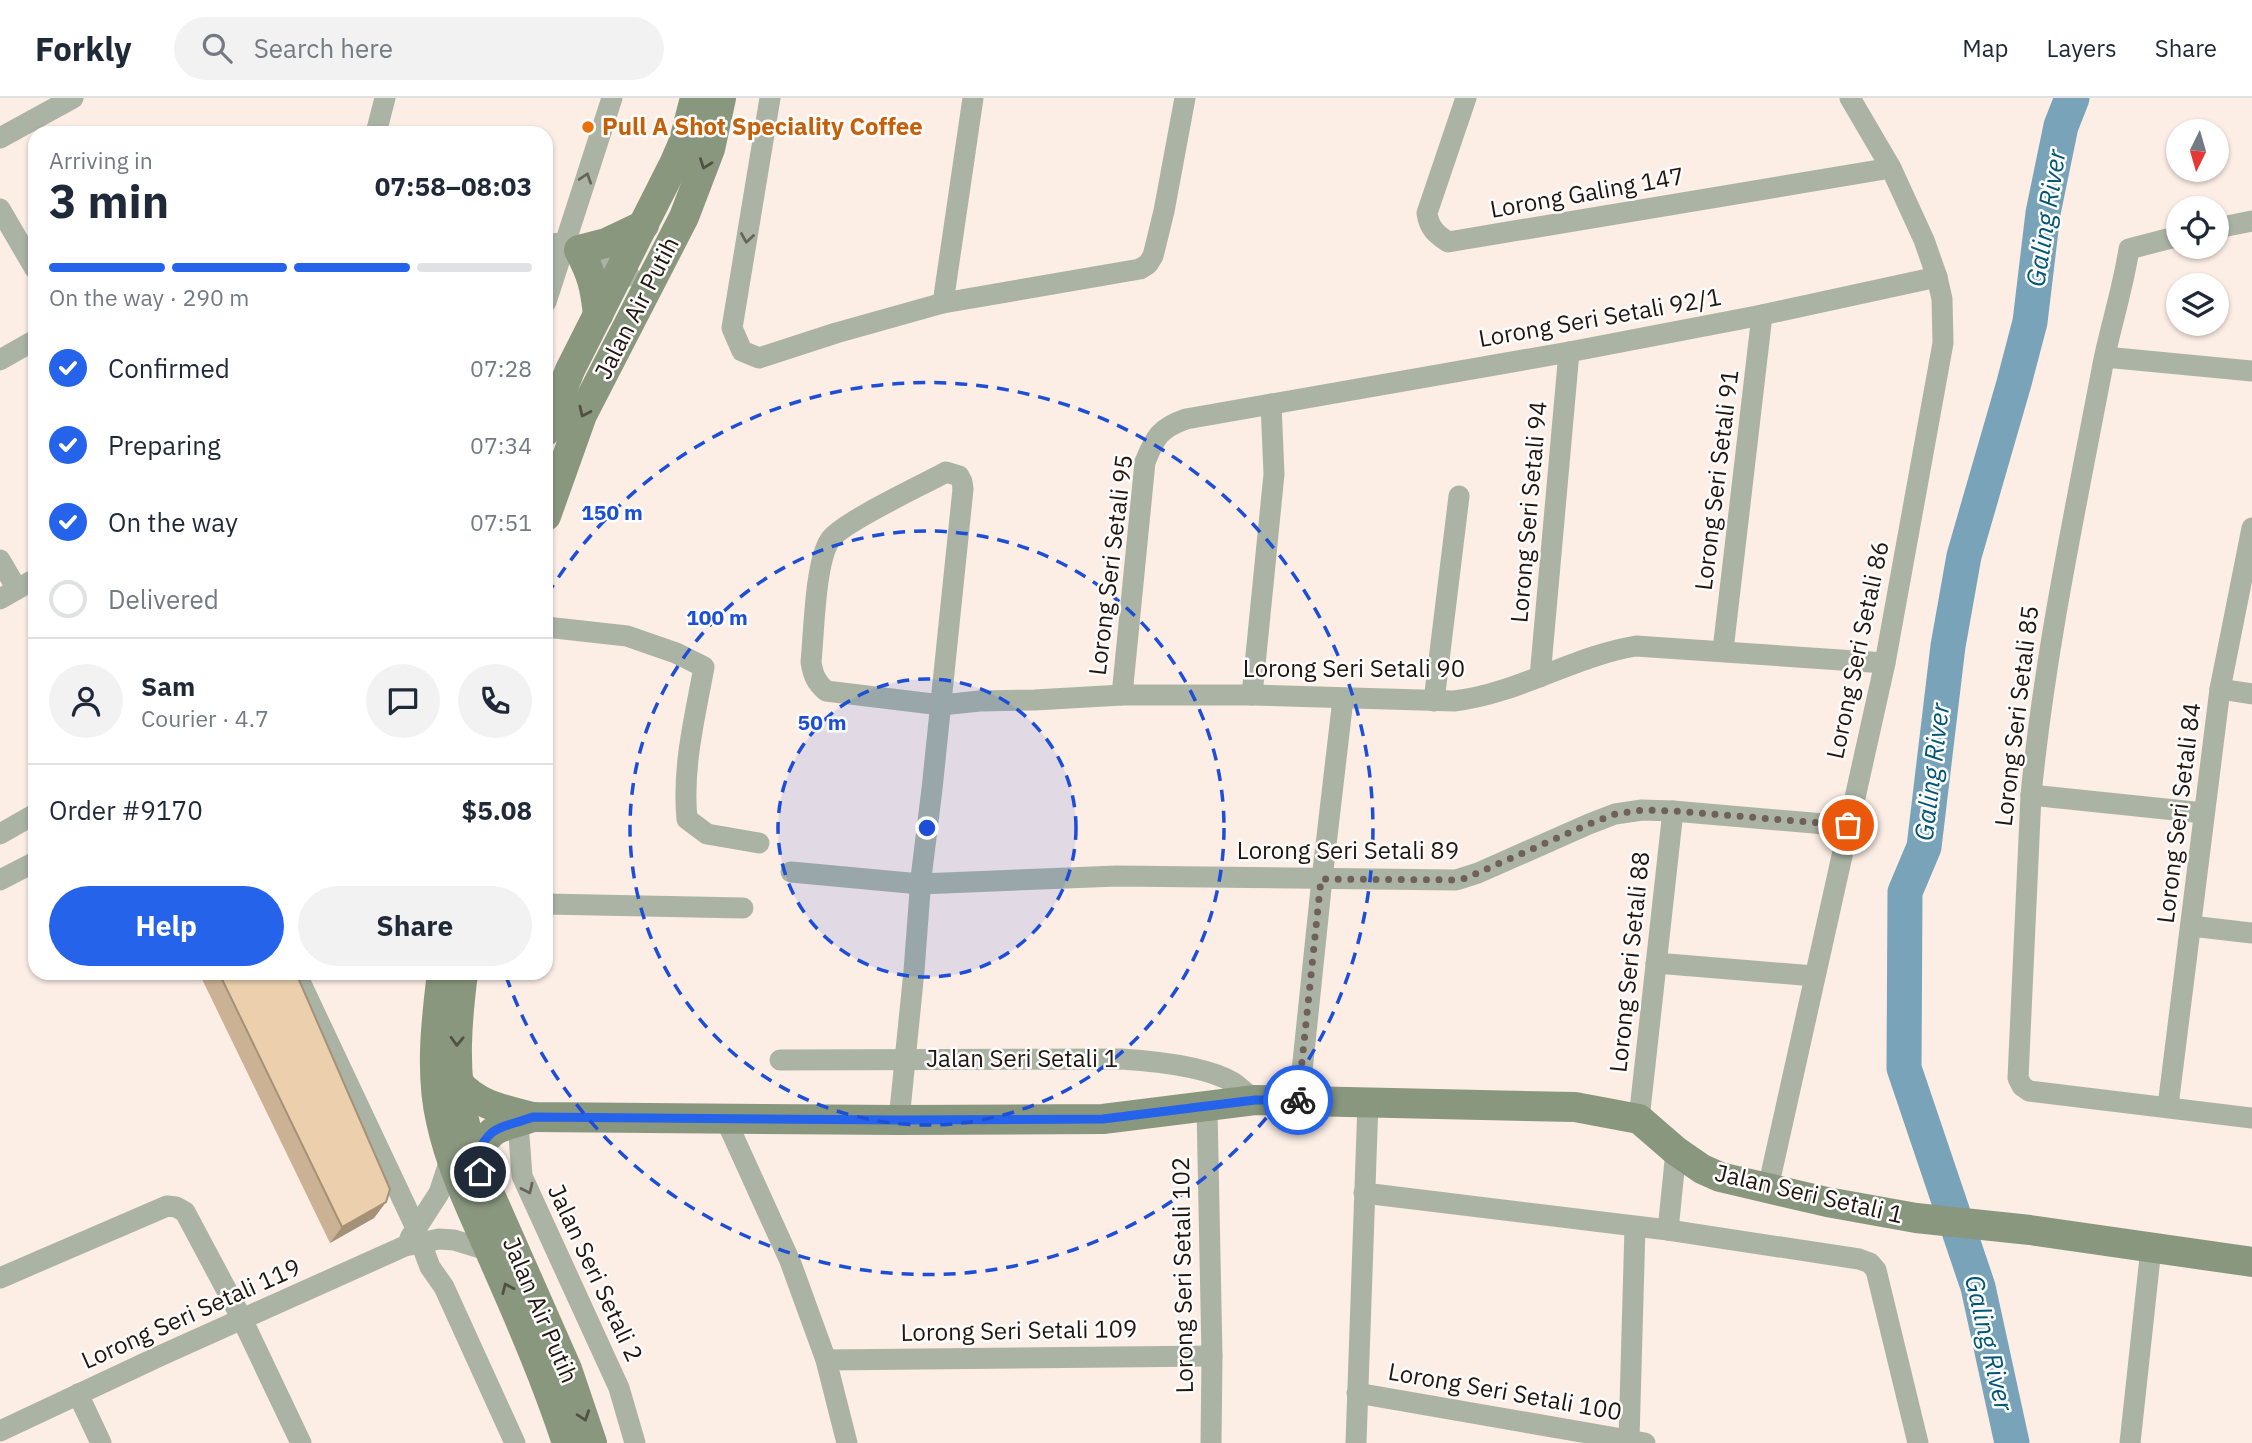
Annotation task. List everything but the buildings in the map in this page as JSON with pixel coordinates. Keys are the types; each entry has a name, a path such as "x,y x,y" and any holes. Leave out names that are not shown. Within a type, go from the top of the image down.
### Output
{"street":[{"path":"0,138 73,98"},
{"path":"378,126 385,98"},
{"path":"553,279 612,98"},
{"name":"Jalan Air Putih","path":"553,413 570,370 684,141 695,98"},
{"name":"Jalan Air Putih","path":"553,496 582,415 684,217 710,149 721,98"},
{"path":"770,98 732,328 742,351 759,358 943,303 1140,269 1149,264 1164,211 1185,98"},
{"path":"943,303 974,98"},
{"name":"Lorong Galing 147","path":"1466,98 1427,213 1428,223 1437,235 1448,242 1891,168"},
{"name":"Lorong Seri Setali 86","path":"1768,1188 1885,663 1943,343 1943,311 1937,277 1924,240 1891,168 1850,98"},
{"path":"0,209 28,257"},
{"path":"2229,226 2252,221"},
{"path":"563,245 606,243 643,225"},
{"name":"Lorong Seri Setali 85","path":"2166,239 2129,249 2060,587 2031,795 2018,1078 2022,1086 2029,1091 2168,1107"},
{"path":"563,245 620,270 648,287"},
{"path":"563,245 591,273 598,315"},
{"name":"Lorong Seri Setali 92/1","path":"1271,404 1569,352 1762,315 1937,277"},
{"name":"Lorong Seri Setali 91","path":"1723,650 1762,315"},
{"path":"0,360 28,344"},
{"name":"Lorong Seri Setali 94","path":"1540,677 1569,352"},
{"path":"2105,357 2252,371"},
{"path":"1252,695 1274,474 1271,404"},
{"name":"Lorong Seri Setali 95","path":"1122,695 1145,462 1153,443 1160,432 1171,424 1186,419 1271,404"},
{"name":"Lorong Seri Setali 90","path":"941,705 962,489 959,476 946,472 843,527 831,537 821,563 811,662 817,684 826,691 941,705 1122,695 1252,695 1434,701 1467,699 1540,677 1620,648 1636,646 1885,663"},
{"path":"1434,701 1459,496"},
{"name":"Lorong Seri Setali 84","path":"2168,1107 2220,689 2252,533"},
{"path":"0,560 17,589"},
{"path":"553,628 627,636 676,653 704,667 686,780 687,819 707,834 759,843"},
{"path":"2220,689 2252,694"},
{"path":"1299,1100 1321,879 1343,699"},
{"path":"899,1120 920,884 941,705"},
{"path":"2031,795 2204,813"},
{"name":"Lorong Seri Setali 89","path":"790,873 920,884 1117,876 1456,880 1615,814 1643,810 1848,825"},
{"name":"Lorong Seri Setali 88","path":"1639,1119 1673,811"},
{"path":"0,834 28,818"},
{"path":"0,880 28,866"},
{"path":"553,904 743,908"},
{"path":"2191,926 2252,933"},
{"path":"1656,963 1814,976"},
{"path":"299,980 414,1239 450,1299 515,1443"},
{"name":"Jalan Air Putih","path":"441,980 437,1019 436,1082 440,1119 463,1158 490,1251 544,1376 568,1443"},
{"name":"Jalan Air Putih","path":"462,980 457,1050 463,1115 463,1158"},
{"name":"Jalan Seri Setali 1","path":"780,1059 1121,1059 1209,1073 1232,1082 1255,1100"},
{"path":"458,1082 477,1100 525,1119"},
{"path":"414,1239 439,1193 463,1158 491,1131 525,1119 1103,1119 1255,1100 1299,1100 1575,1107 1639,1119"},
{"path":"1356,1443 1368,1102"},
{"name":"Lorong Seri Setali 102","path":"1207,1107 1211,1443"},
{"path":"2168,1107 2252,1118"},
{"path":"725,1118 790,1261 826,1360 847,1443"},
{"name":"Jalan Seri Setali 2","path":"525,1119 519,1165 522,1176 619,1388 635,1443"},
{"name":"Jalan Seri Setali 1","path":"1639,1119 1676,1151 1720,1177 1827,1202 1916,1218 2030,1230 2252,1262"},
{"path":"1668,1230 1676,1151"},
{"name":"Jalan Air Putih","path":"463,1158 480,1172 567,1368 593,1443"},
{"path":"1364,1193 1668,1230 1870,1263 1876,1270 1918,1443"},
{"path":"0,1278 167,1206 176,1207 185,1212 242,1319 301,1443"},
{"path":"1635,1227 1637,1441"},
{"name":"Lorong Seri Setali 119","path":"10,1433 78,1394 414,1239 454,1240 490,1251"},
{"path":"2130,1443 2151,1248"},
{"name":"Lorong Seri Setali 109","path":"826,1360 1212,1356"},
{"path":"78,1394 101,1443"},
{"name":"Lorong Seri Setali 100","path":"1357,1394 1534,1434 1637,1441"}],"waterway":[{"name":"Galing River","path":"2012,1443 1978,1287 1904,1068 1905,892 1924,847 1948,646 1964,556 2030,322 2043,213 2061,126 2072,98"}],"way so far":[{"path":"1298,1100 1321,879 1466,878 1615,814 1643,810 1848,825"}],"place":[{"name":"Pull A Shot Speciality Coffee","path":"588,127"}],"route":[{"path":"480,1172 475,1158 491,1131 533,1117 1103,1119 1255,1100 1298,1100"}]}
